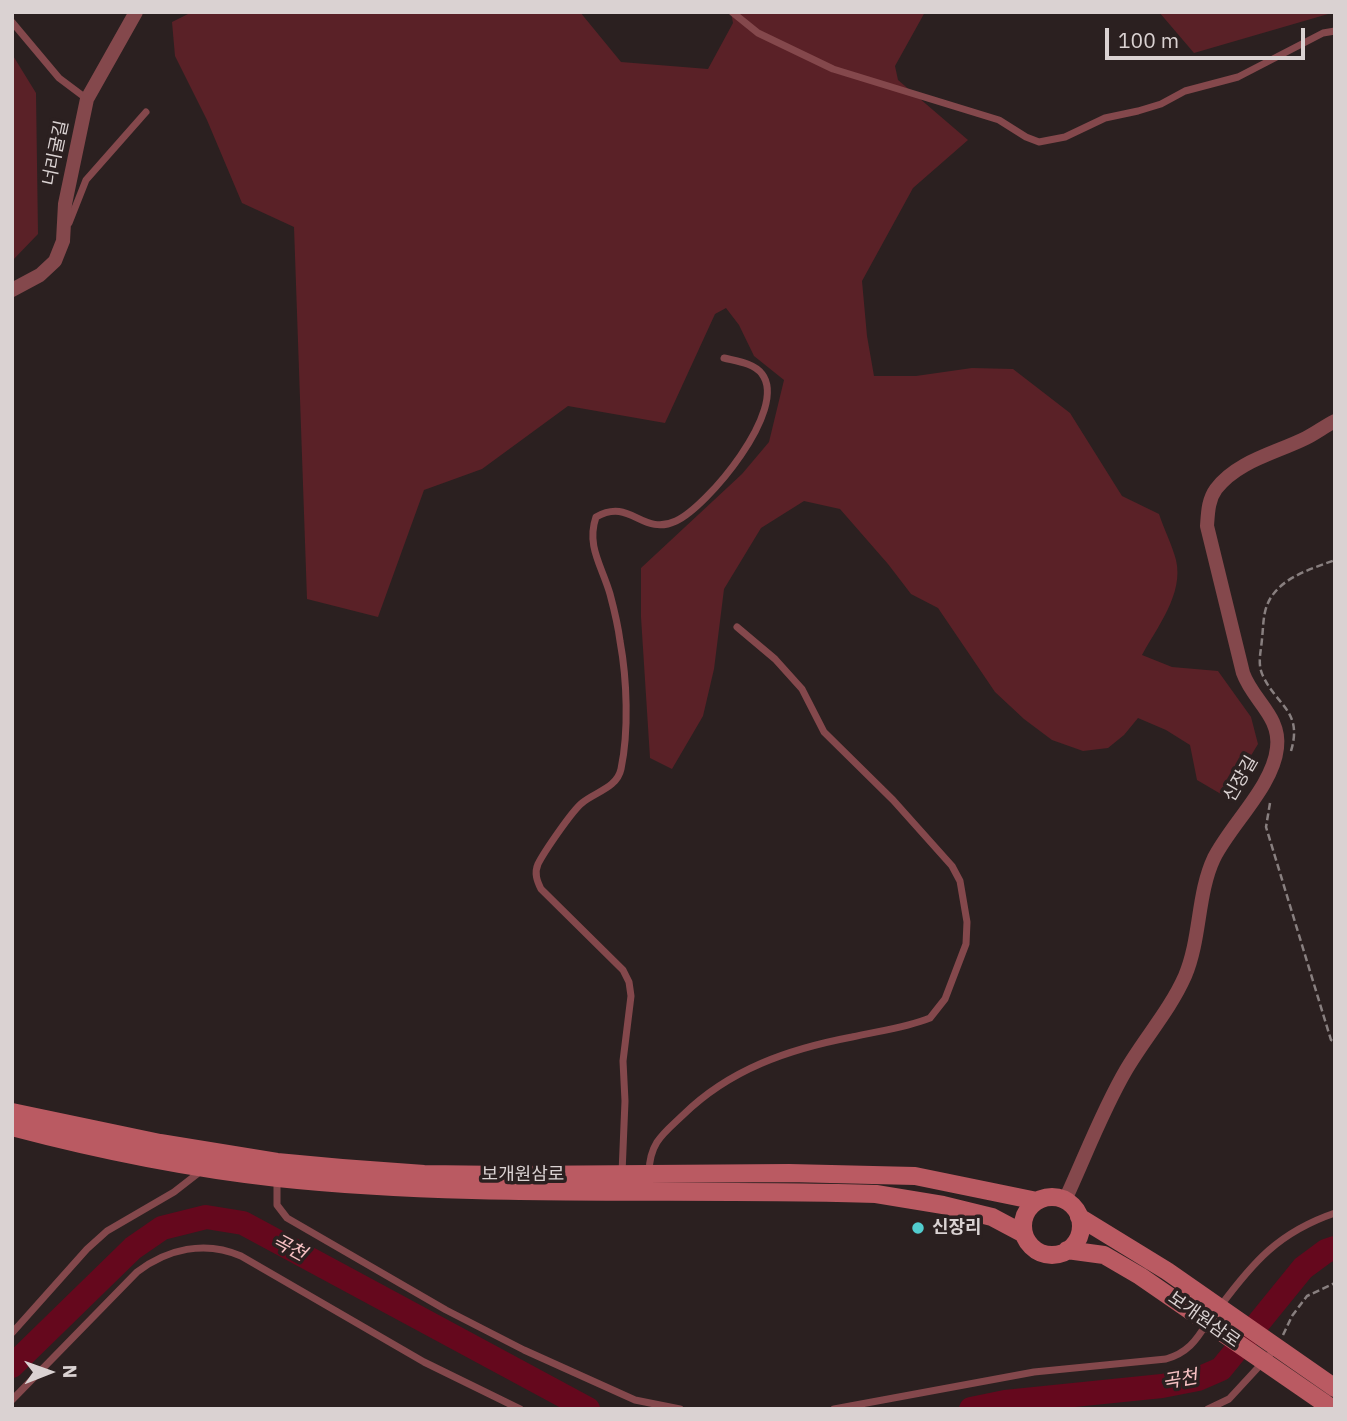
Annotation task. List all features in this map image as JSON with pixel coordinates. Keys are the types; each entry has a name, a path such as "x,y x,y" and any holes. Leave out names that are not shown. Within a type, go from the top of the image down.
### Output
{"main road":[{"name":"보개원삼로","path":"12,1112 160,1143 277,1162 425,1174 789,1173 915,1176 1037,1201 1051,1197 1065,1200 1072,1205 1079,1217 1167,1271 1218,1314 1265,1362 1333,1409"},
{"name":"보개원삼로","path":"12,1127 205,1168 277,1178 414,1188 876,1194 943,1205 992,1217 1024,1234 1038,1251 1052,1255 1067,1250 1104,1255 1140,1276 1218,1314"},
{"path":"1024,1234 1026,1212 1037,1201"},
{"path":"1067,1250 1077,1240 1080,1232 1079,1217"},
{"path":"1218,1314 1274,1344 1335,1388"}],"street":[{"name":"너리굴길","path":"12,290 40,275 55,261 63,241 65,204 87,99 136,12"},
{"name":"신장길","path":"1065,1200 1126,1070 1181,984 1197,940 1207,878 1213,861 1224,840 1252,802 1273,765 1277,749 1277,733 1272,717 1249,690 1243,673 1207,526 1208,508 1214,491 1227,477 1335,421"}],"lane":[{"path":"732,12 758,33 833,69 999,120 1038,142 1065,137 1105,118 1161,104 1185,91 1238,77 1323,33 1335,31"},
{"path":"12,22 60,78 87,99"},
{"path":"63,241 86,180 146,112"},
{"path":"622,1173 625,1101 623,1061 631,996 629,982 623,970 541,889 536,878 537,865 571,814 582,803 615,782 621,771 626,720 621,643 610,592 597,562 592,541 596,517 608,511 622,511 651,525 674,523 685,517 728,473 757,433 767,406 768,384 762,373 748,364 724,358"},
{"path":"648,1173 651,1150 665,1132 697,1103 746,1069 808,1046 930,1018 945,999 967,944 967,922 960,881 952,866 892,800 824,732 802,689 775,659 737,627"},
{"path":"12,1333 87,1249 107,1231 174,1192 205,1168"},
{"path":"277,1178 277,1205 287,1218 435,1304 524,1350 635,1401 680,1409"},
{"path":"834,1409 1034,1372 1178,1356 1193,1346 1237,1284 1281,1239 1297,1228 1335,1213"},
{"path":"12,1400 144,1266 169,1253 208,1247 227,1250 241,1256 424,1362 520,1409"},
{"path":"1208,1409 1229,1399 1265,1362 1274,1344"}],"path":[{"path":"1288,761 1296,736 1292,719 1259,666 1265,610 1275,592 1294,576 1335,560"},
{"path":"1273,796 1267,807 1266,827 1331,1040 1335,1042"},
{"path":"1274,1344 1307,1296 1335,1283"}],"shaded area":[{"path":"192,12 580,12 621,62 708,69 733,23 731,12 925,12 895,66 898,80 968,140 913,188 862,281 874,376 916,376 972,368 1013,369 1070,413 1122,496 1159,514 1176,560 1176,585 1168,610 1142,655 1172,667 1218,671 1251,717 1258,744 1226,797 1197,780 1190,745 1166,730 1138,718 1124,735 1108,748 1083,751 1052,740 995,692 938,608 911,594 840,509 804,501 761,528 724,589 714,669 703,716 672,769 650,758 641,617 641,568 742,474 769,442 784,380 754,356 739,325 726,308 715,314 665,423 568,406 482,469 424,490 378,617 307,599 294,227 242,203 207,120 175,56 172,22"},
{"path":"1159,12 1335,12 1194,53"},
{"path":"12,54 36,93 38,234 12,261"}],"waterway":[{"name":"곡천","path":"12,1366 133,1248 162,1228 206,1217 243,1223 588,1409"},
{"name":"곡천","path":"971,1409 1005,1402 1162,1386 1198,1379 1221,1369 1303,1268 1326,1251 1335,1248"}],"place":[{"name":"신장리","path":"918,1228"}]}
